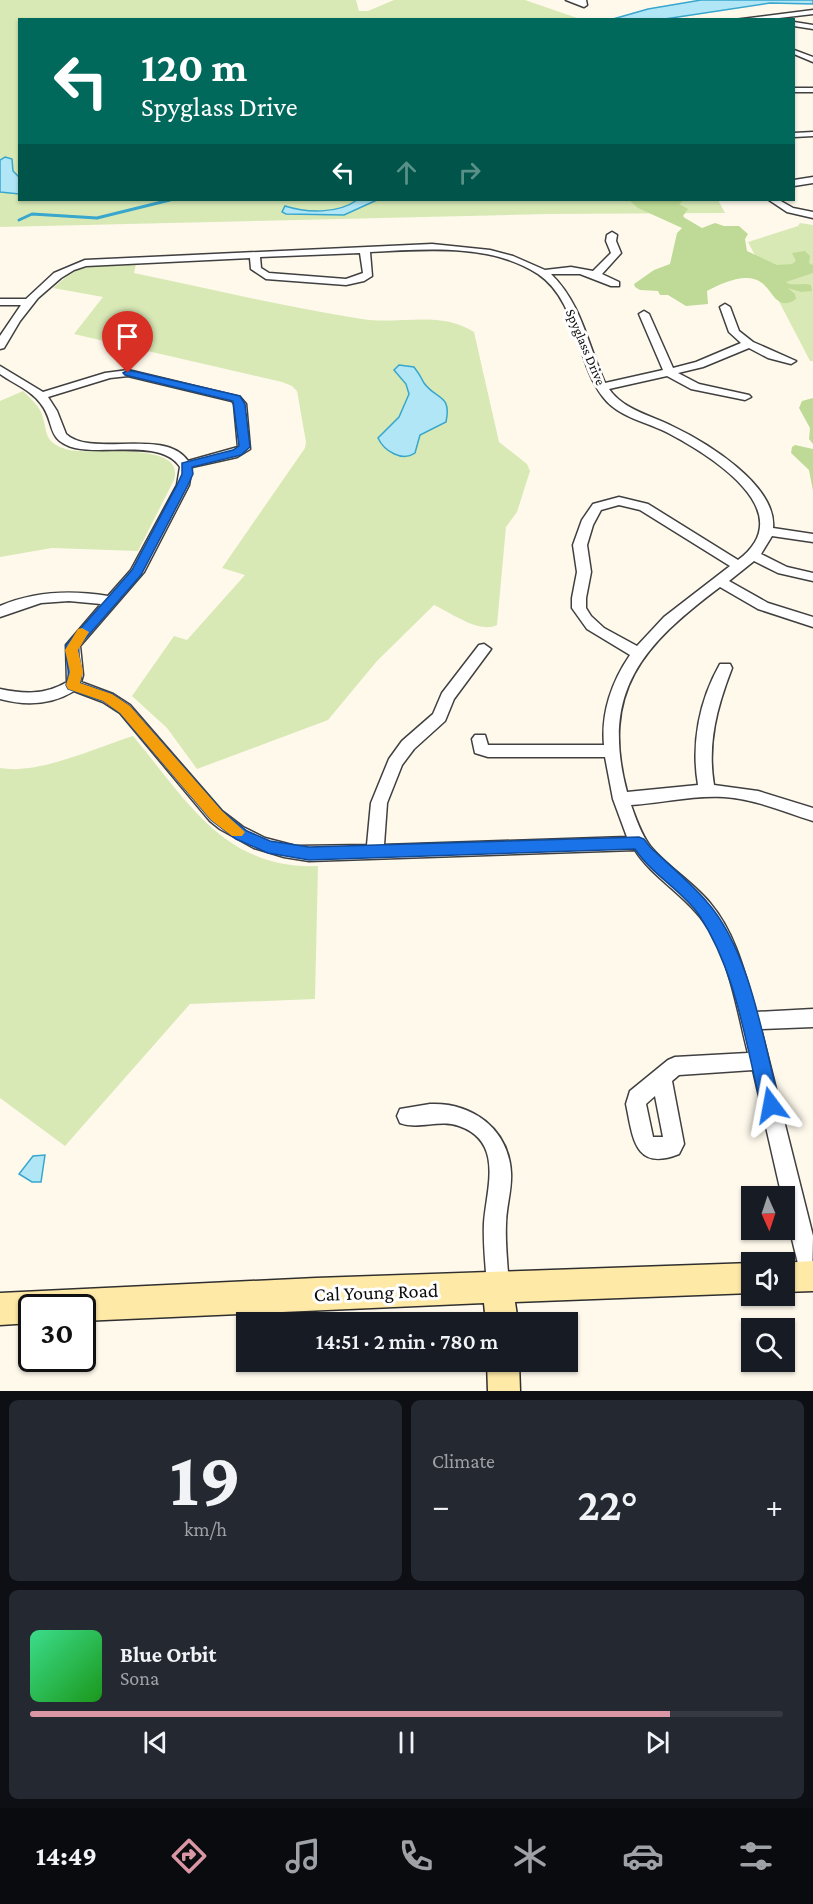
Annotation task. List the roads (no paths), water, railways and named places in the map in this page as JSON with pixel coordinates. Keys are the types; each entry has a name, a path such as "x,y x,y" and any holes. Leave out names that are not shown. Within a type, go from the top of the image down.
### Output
{"main road":[{"path":"795,1277 813,1276"},
{"name":"Cal Young Road","path":"0,1309 316,1294 741,1278"},
{"path":"498,1288 500,1312"},
{"path":"503,1372 504,1391"}],"street":[{"path":"569,0 584,3"},
{"path":"749,18 813,12"},
{"path":"768,15 773,18"},
{"path":"795,24 813,27"},
{"path":"797,52 813,60"},
{"path":"795,90 813,90"},
{"path":"795,135 813,134"},
{"path":"795,183 813,180"},
{"path":"776,201 790,210 813,215"},
{"path":"596,274 616,253 611,242 612,235"},
{"name":"Spyglass Drive","path":"0,346 16,318 29,302 59,274 85,262 429,247 471,250 508,257 543,273 558,286 568,304 602,387 611,400 691,441 737,474 761,502 769,520 769,531"},
{"path":"255,255 256,269 266,276 346,282 360,279 368,274 365,250"},
{"path":"543,273 563,270 596,274 615,284"},
{"path":"0,302 29,302"},
{"path":"725,307 734,332 749,344 772,356 791,361"},
{"path":"644,314 669,372 696,387 745,397"},
{"path":"602,387 710,361 749,344"},
{"path":"0,369 28,385 41,396 52,410 58,433 70,443 86,447 161,449 175,454 186,465 187,474 140,567 73,645 71,654 76,676 73,685 59,694 40,698 20,698 0,694"},
{"path":"41,396 109,375 128,373 236,399 240,404 245,444 243,449 233,454 186,465"},
{"path":"638,653 606,636 588,621 580,610 579,598 584,569 580,547 591,516 597,507 619,501 644,507 739,567"},
{"path":"813,538 769,531 765,543 753,555 664,624 638,653 626,672 617,697 612,723 611,752 621,799 639,843 650,857 689,893 712,921 731,956 760,1061 813,1276"},
{"path":"753,555 783,570 813,577"},
{"path":"719,581 763,606 813,622"},
{"path":"0,612 21,603 50,596 76,595 112,601"},
{"path":"375,852 379,803 395,763 408,745 440,717 447,697 484,649"},
{"path":"707,790 702,760 703,730 710,704 725,668"},
{"path":"73,685 108,698 125,709 216,816 242,835 268,847 296,853 639,843"},
{"path":"480,739 481,749 488,751 611,752"},
{"path":"621,799 707,790 736,792 813,815"},
{"path":"749,1021 813,1018"},
{"path":"661,1077 675,1066 760,1061"},
{"path":"407,1116 447,1114 460,1117 475,1124 492,1141 500,1167 495,1231 498,1288"}],"water":[{"path":"701,0 813,0 813,4 770,3 672,18 616,18 648,9"},
{"path":"5,157 12,159 13,171 18,176 18,194 0,192 0,160"},
{"path":"355,201 375,201 344,215 286,214 282,212 285,206 322,211 349,205"},
{"path":"399,365 414,367 424,383 442,398 447,406 446,422 420,435 415,453 405,456 389,451 378,438 399,417 409,394 406,384 394,370"},
{"path":"45,1155 41,1182 32,1182 19,1174 33,1156"}],"waterway":[{"path":"19,220 32,214 97,218 166,201"}]}
